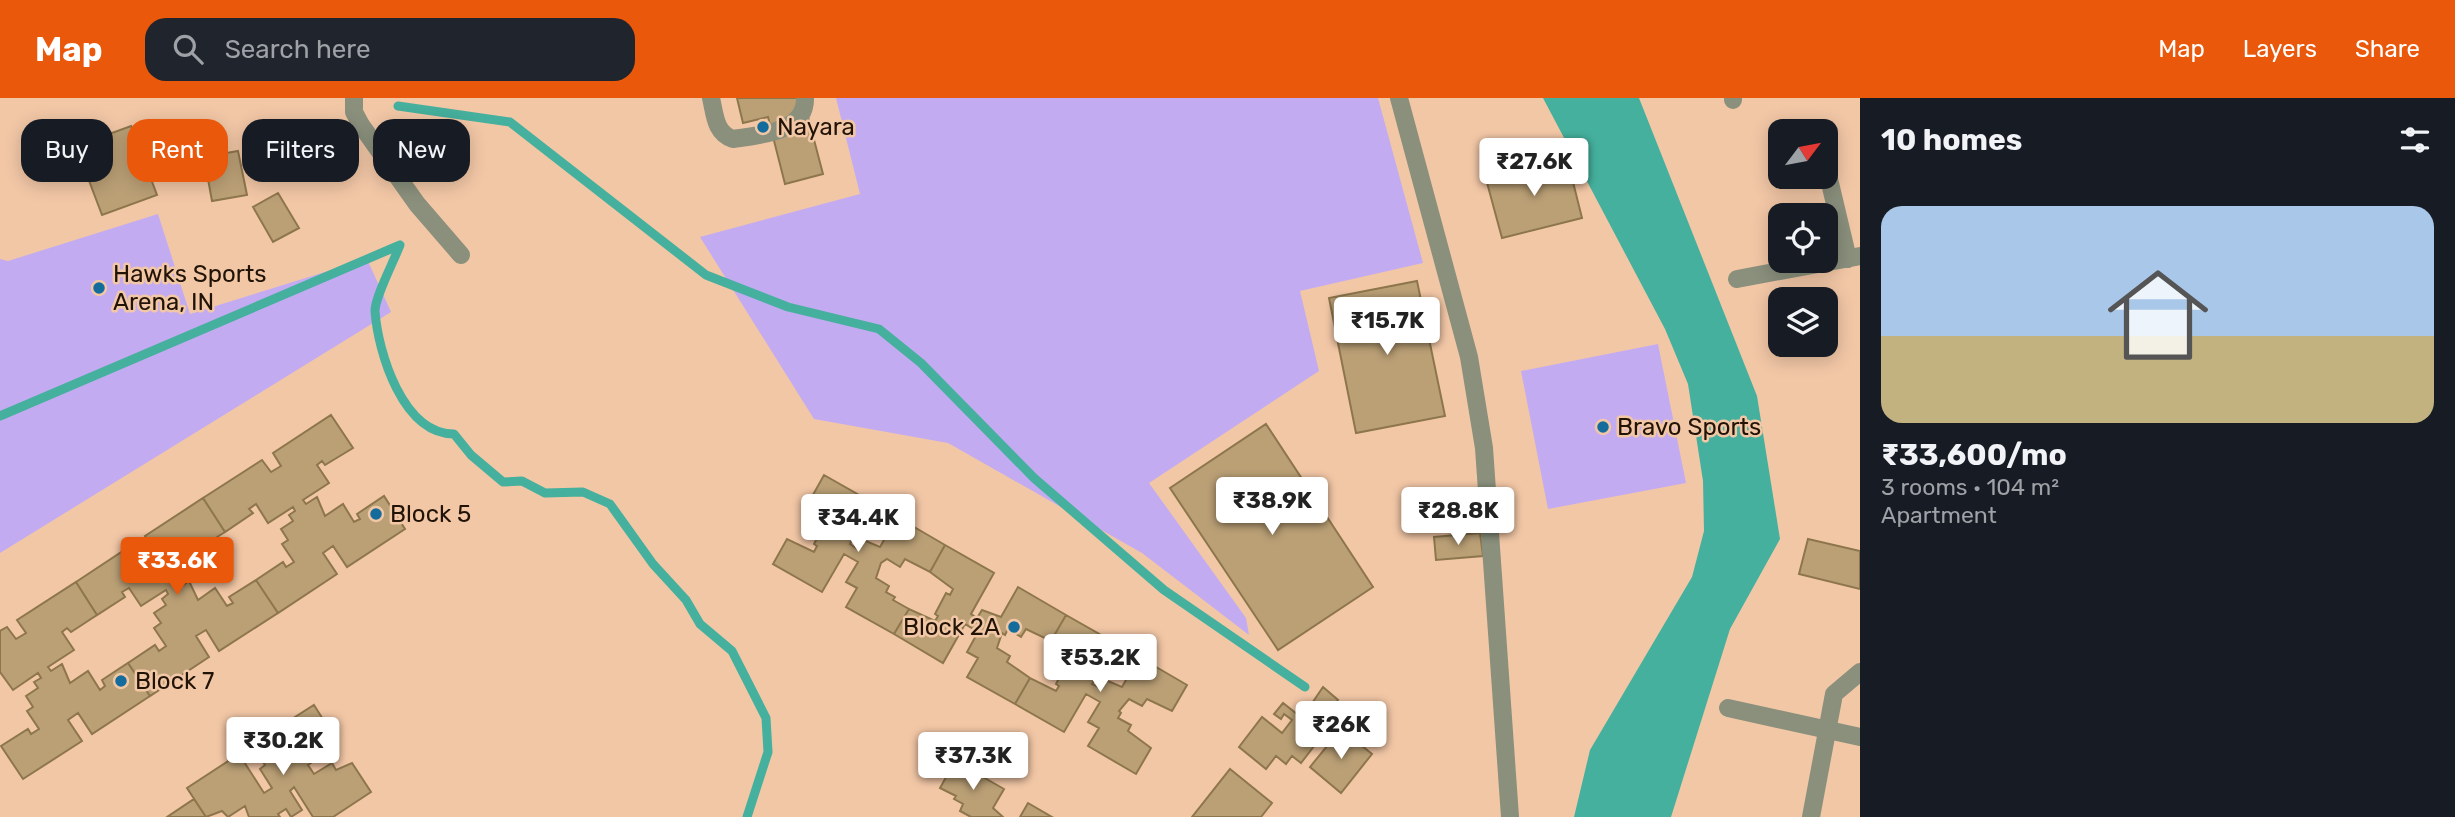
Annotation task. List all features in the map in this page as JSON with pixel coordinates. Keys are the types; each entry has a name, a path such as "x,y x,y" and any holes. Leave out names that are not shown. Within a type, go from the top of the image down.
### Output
{"street":[{"path":"354,98 354,112 361,125 417,204 461,255"},
{"path":"711,98 717,125 724,136 733,139 790,126 801,119 805,111 805,98"},
{"path":"1399,98 1469,357 1484,448 1510,817"},
{"path":"1738,279 1854,258 1833,189"},
{"path":"1811,817 1834,694 1860,672"},
{"path":"1728,708 1860,737"}],"shaded area":[{"path":"836,98 1378,98 1423,263 1300,291 1319,371 1149,483 1246,618 1249,635 1142,553 948,443 814,419 700,237 860,194"},
{"path":"158,214 190,314 367,259 391,312 0,553 0,259 8,261"},
{"name":"Bravo Sports","path":"1658,344 1686,483 1548,509 1521,371"}],"water":[{"path":"1543,98 1639,98 1757,396 1780,539 1730,629 1671,817 1574,817 1590,750 1692,577 1704,531 1703,481 1688,384 1665,329"}],"building":[{"path":"737,98 803,98 823,174 785,184 768,117 743,123"},
{"path":"127,127 127,182 152,182 157,195 102,215 90,182 113,182 113,133"},
{"path":"238,151 242,182 244,182 247,195 212,201 209,182 228,182 228,153"},
{"path":"1567,158 1582,218 1502,238 1486,179"},
{"path":"278,193 299,228 273,242 253,207"},
{"path":"1417,281 1445,416 1356,433 1329,298"},
{"name":"Block 5","path":"331,415 353,448 325,465 322,461 317,465 329,483 303,500 306,504 317,497 325,516 343,504 354,522 360,519 357,514 384,496 405,529 347,567 333,546 323,553 337,574 278,613 256,580 283,562 286,567 294,562 282,544 288,540 281,529 293,521 289,515 295,511 293,507 268,523 256,504 249,509 253,513 225,532 203,498 262,460 271,472 281,466 273,453"},
{"path":"1266,424 1373,587 1278,650 1170,488"},
{"path":"824,475 873,503 850,544 856,548 861,539 880,547 897,517 945,545 930,572 905,559 900,567 887,559 881,563 876,578 889,586 886,592 895,597 893,600 909,609 894,634 846,607 857,588 846,582 858,562 844,554 822,592 773,564 787,539 814,552 817,546 814,544 825,523 829,525 832,520 809,502"},
{"path":"203,498 225,532 198,549 195,545 190,548 201,567 176,583 179,588 189,581 198,600 215,588 227,606 233,603 229,597 256,580 278,613 219,651 206,630 196,636 209,657 150,696 128,663 155,645 159,651 166,646 154,628 161,623 154,613 166,605 162,599 168,594 166,590 141,606 129,588 122,592 125,597 97,615 76,582 135,543 143,556 154,549 145,536"},
{"path":"1480,533 1483,556 1436,560 1434,537"},
{"path":"1808,539 1860,551 1860,589 1799,574"},
{"name":"Block 2A","path":"945,545 994,573 971,614 977,618 982,610 1001,617 1018,587 1066,615 1051,641 1026,629 1021,637 1008,629 1005,635 1002,633 997,648 1010,656 1007,662 1030,678 1015,704 967,677 978,658 967,652 978,632 965,624 943,663 894,634 909,609 935,621 938,616 935,614 946,593 950,595 953,589 930,572"},
{"name":"Block 7","path":"76,582 97,615 71,632 67,628 62,632 74,650 48,667 51,671 62,664 70,683 88,671 100,690 105,686 102,680 128,663 150,696 92,734 78,713 68,720 82,741 23,779 1,746 28,729 31,734 39,729 27,711 33,707 26,696 38,688 34,682 41,678 38,673 13,690 0,672 0,631 7,627 16,639 26,633 17,620"},
{"path":"1066,615 1115,643 1092,684 1098,687 1103,679 1122,687 1139,657 1187,685 1172,711 1147,699 1142,706 1129,699 1119,711 1121,713 1118,718 1131,725 1128,731 1151,748 1136,774 1088,746 1099,728 1088,722 1100,702 1086,694 1064,732 1015,704 1030,678 1056,691 1059,686 1056,684 1067,663 1071,665 1075,659 1065,653 1067,650 1051,641"},
{"path":"1323,687 1338,700 1331,709 1338,715 1301,763 1292,756 1286,764 1276,756 1266,769 1239,747 1262,717 1282,733 1292,720 1284,714 1281,719 1274,714 1283,703 1302,718"},
{"path":"314,705 333,735 321,747 325,753 308,765 314,774 332,763 336,770 352,763 371,792 333,817 313,817 294,787 290,791 302,810 291,817 286,809 278,814 280,817 249,817 245,806 228,817 222,811 206,817 187,788 239,754 264,793 272,788 260,769 265,765 257,752 267,746 262,738"},
{"path":"1341,729 1372,754 1341,793 1310,767"},
{"path":"955,761 1004,789 993,808 1003,817 971,817 960,811 963,804 954,799 956,796 940,788"},
{"path":"1230,769 1272,803 1261,817 1192,817"},
{"path":"194,799 206,817 167,817"},
{"path":"1028,803 1052,817 1020,817"}],"waterway":[{"path":"398,106 510,122 706,275 788,307 879,329 921,363 1034,478 1164,590 1305,687"},
{"path":"400,245 381,288 375,311 381,348 396,388 407,406 421,421 436,430 454,434 471,455 503,482 522,481 545,493 583,492 610,504 653,564 686,600 700,624 732,651 766,718 768,752 747,817"},
{"path":"0,416 400,245"}],"place":[{"name":"Nayara","path":"763,127"},
{"name":"Hawks Sports Arena, IN","path":"99,288"},
{"name":"Bravo Sports","path":"1603,427"},
{"name":"Block 5","path":"376,514"},
{"name":"Block 2A","path":"1014,627"},
{"name":"Block 7","path":"121,681"}]}
